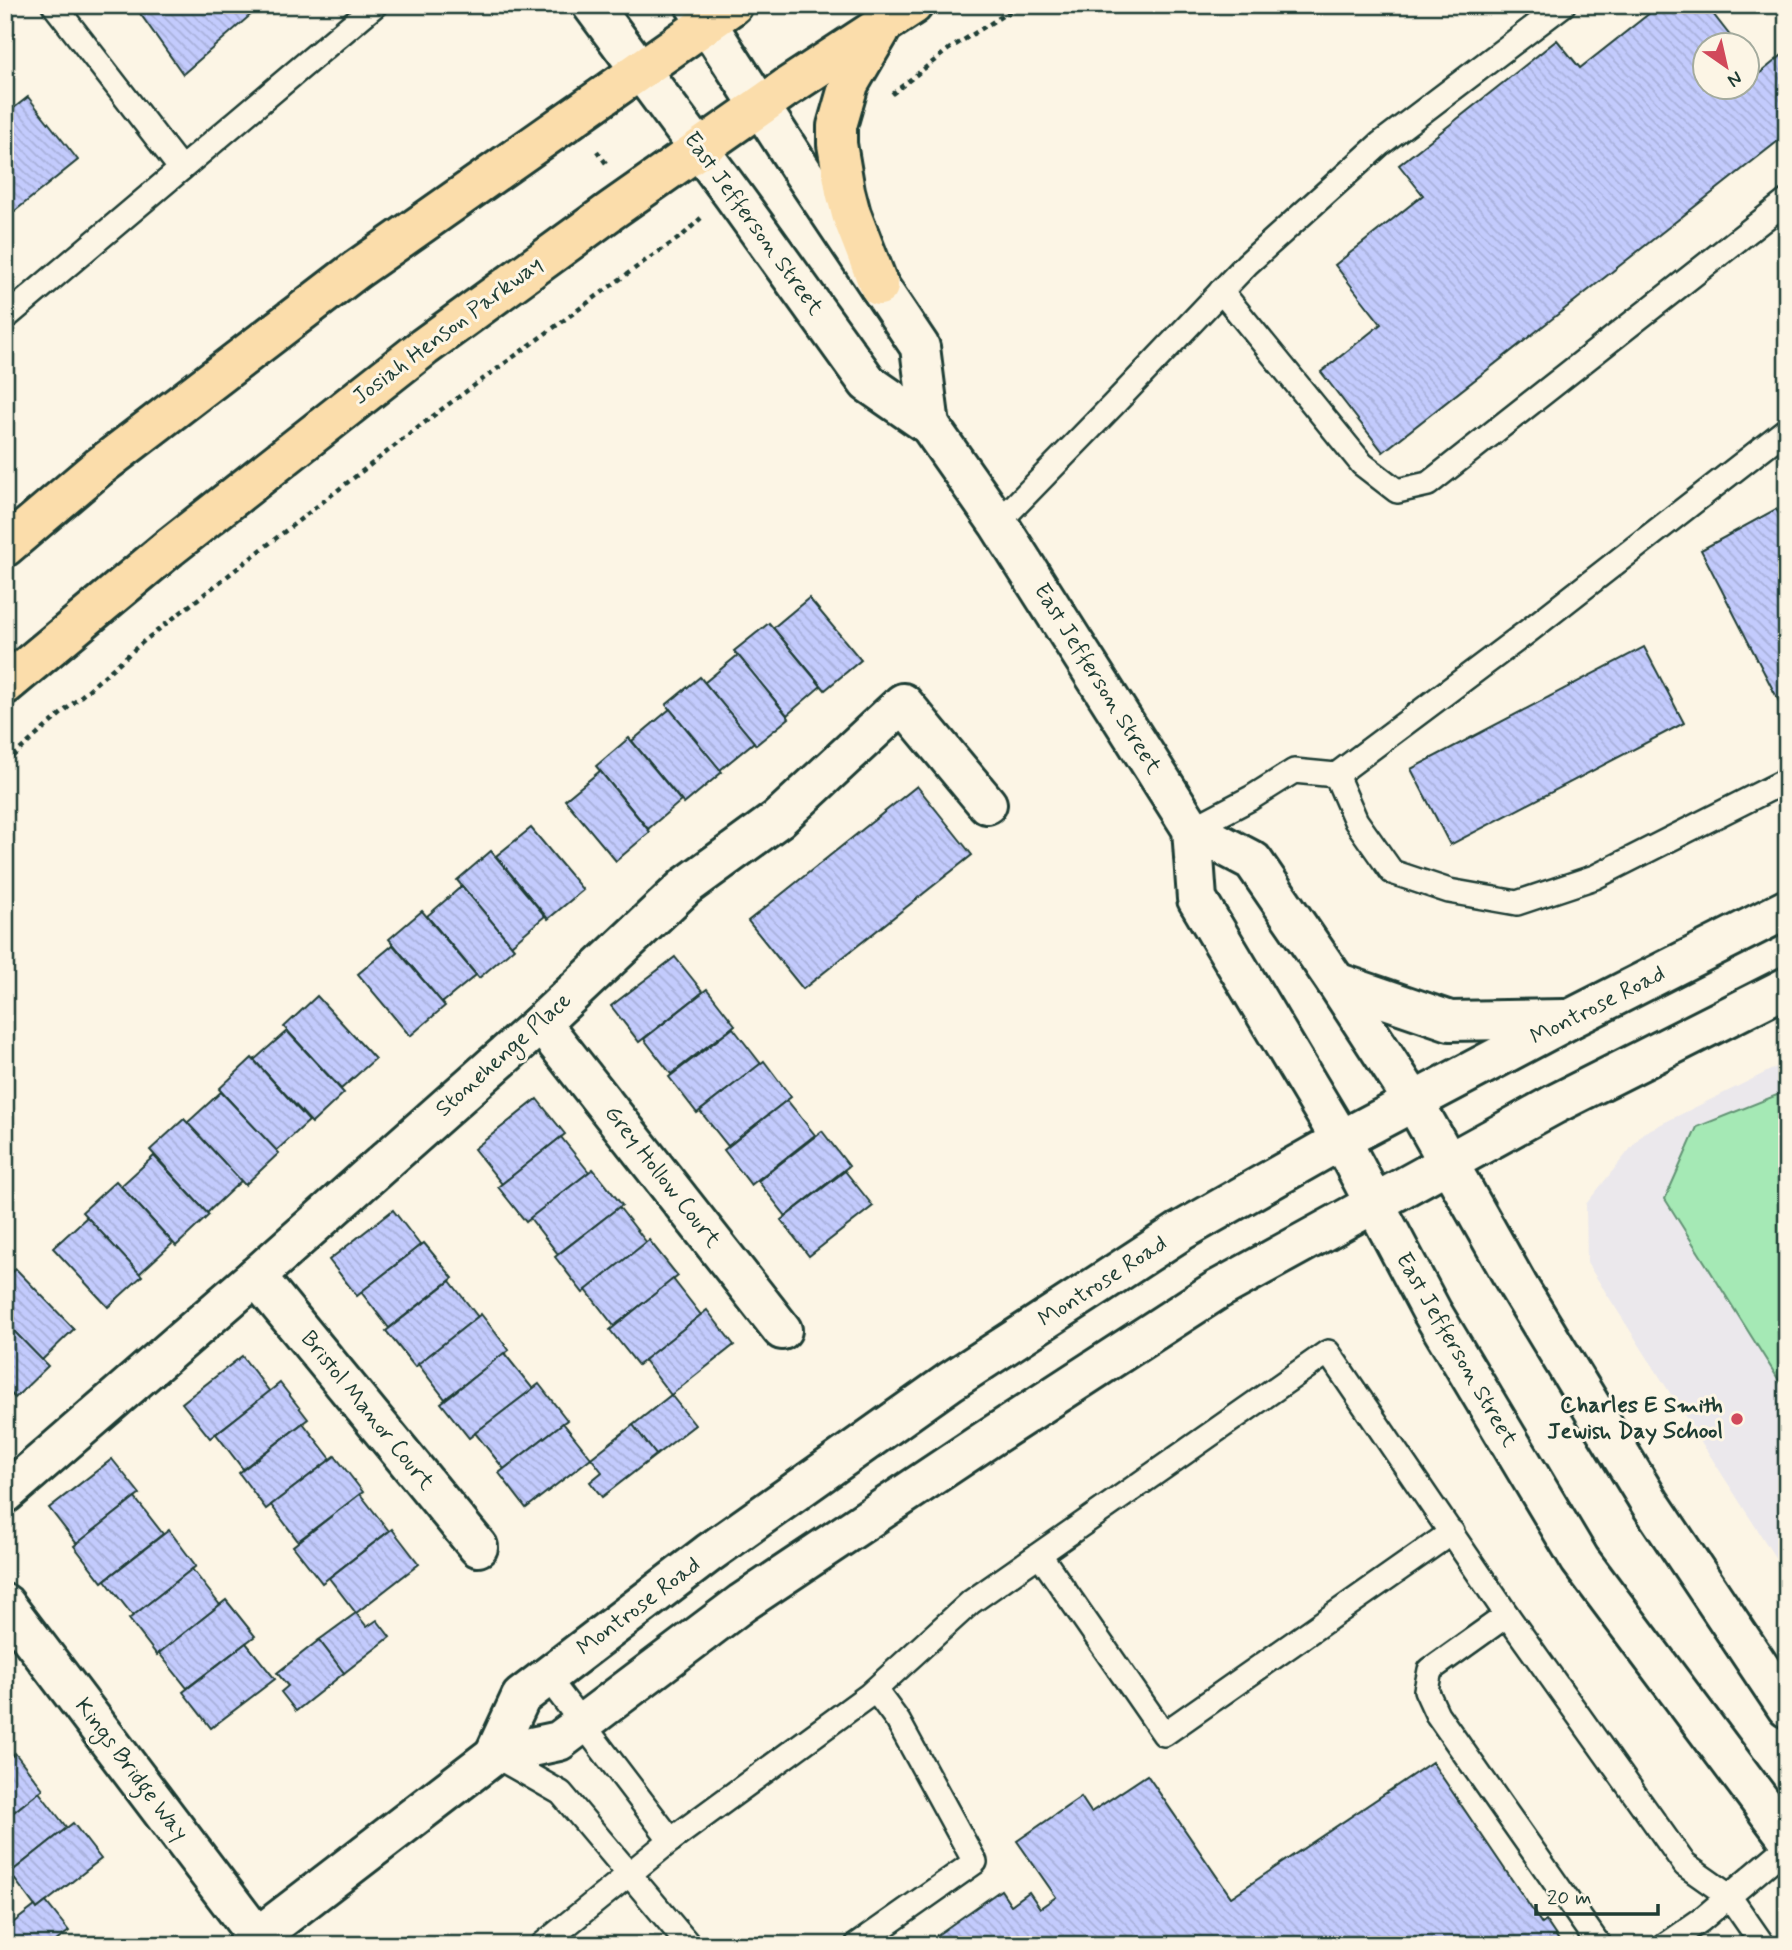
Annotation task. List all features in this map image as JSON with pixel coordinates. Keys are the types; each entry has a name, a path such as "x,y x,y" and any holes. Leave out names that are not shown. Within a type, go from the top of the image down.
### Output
{"main road":[{"path":"5,547 99,467 356,270 640,69 712,11"},
{"path":"879,286 851,214 837,144 837,126 849,84 898,14"},
{"name":"Josiah Henson Parkway","path":"5,685 169,548 424,346 760,106 898,14"}],"street":[{"name":"East Jefferson Street","path":"592,5 867,383 930,426 998,523 1192,829 1197,899 1341,1140 1432,1312 1580,1560 1787,1837"},
{"name":"East Jefferson Street","path":"712,11 760,106 919,347 930,426"},
{"name":"Stonehenge Place","path":"5,1494 541,1023 686,886 778,819 902,703 988,804"},
{"name":"East Jefferson Street","path":"1192,829 1253,861 1336,982 1414,1102 1518,1286 1650,1503 1787,1708"},
{"name":"Montrose Road","path":"494,1755 521,1697 709,1553 951,1381 1181,1231 1341,1140 1570,1019 1787,909"},
{"path":"1336,982 1450,1021 1570,1019"},
{"name":"Montrose Road","path":"252,1941 494,1755 559,1741 742,1603 1217,1290 1555,1104 1787,987"},
{"name":"Grey Hollow Court","path":"541,1023 782,1330"},
{"name":"Bristol Manor Court","path":"256,1276 478,1547"},
{"name":"Kings Bridge Way","path":"5,1604 252,1941"}],"lane":[{"path":"54,5 181,169"},
{"path":"5,318 375,5"},
{"path":"998,523 1247,264 1380,144 1563,5"},
{"path":"1221,291 1362,464 1397,491 1428,484 1787,201"},
{"path":"1192,829 1251,798 1294,771 1336,775 1527,632 1787,429"},
{"path":"1336,775 1356,821 1392,872 1449,891 1517,903 1595,877 1787,779"},
{"path":"542,1945 671,1840 875,1690 971,1602 1328,1352 1507,1615 1685,1865 1729,1896 1763,1945"},
{"path":"1040,1555 1164,1734 1452,1532"},
{"path":"1507,1615 1430,1670 1426,1690 1437,1714 1599,1945"},
{"path":"547,1678 671,1840"},
{"path":"857,1945 975,1861 898,1721 875,1690"},
{"path":"494,1755 561,1794 689,1945"},
{"path":"1665,1945 1700,1920 1787,1847"}],"path":[{"path":"891,95 949,49 1020,5"},
{"path":"5,763 144,641 442,410 645,261 664,250 699,220"}],"shaded area":[{"name":"Charles E Smith Jewish Day School","path":"1787,1062 1787,1576 1587,1263 1586,1204 1643,1133"}],"green space":[{"path":"1787,1091 1787,1393 1665,1199 1697,1127"}],"building":[{"path":"134,5 262,5 183,74"},
{"path":"1660,5 1706,5 1727,32 1690,32 1690,102 1760,102 1760,73 1787,51 1787,134 1383,452 1321,372 1381,324 1335,265 1423,195 1399,165 1557,40 1580,68"},
{"path":"28,97 78,160 5,219 5,115"},
{"path":"1776,509 1787,527 1787,717 1701,550"},
{"path":"809,598 861,660 825,690 773,628"},
{"path":"769,623 821,686 787,715 734,651"},
{"path":"1644,647 1684,723 1450,845 1411,769"},
{"path":"738,655 789,718 756,745 704,683"},
{"path":"700,677 754,742 720,770 666,705"},
{"path":"670,709 722,772 684,804 632,741"},
{"path":"629,738 681,801 648,829 596,766"},
{"path":"600,771 650,832 616,861 565,800"},
{"path":"917,786 972,855 803,989 748,921"},
{"path":"531,828 583,890 548,919 496,856"},
{"path":"491,851 545,916 511,945 457,880"},
{"path":"462,886 514,948 479,978 427,916"},
{"path":"422,911 476,975 442,1003 389,939"},
{"path":"393,945 445,1006 410,1036 358,974"},
{"path":"675,957 703,992 639,1042 611,1006"},
{"path":"707,989 735,1025 671,1074 644,1039"},
{"path":"317,996 375,1059 341,1089 284,1027"},
{"path":"733,1028 761,1064 697,1113 669,1077"},
{"path":"287,1031 344,1093 312,1123 254,1060"},
{"path":"252,1058 309,1121 276,1151 219,1089"},
{"path":"764,1061 791,1097 728,1146 700,1111"},
{"path":"221,1092 279,1153 245,1185 187,1123"},
{"path":"537,1099 565,1134 502,1184 474,1149"},
{"path":"787,1100 815,1135 751,1185 724,1150"},
{"path":"184,1119 241,1181 207,1213 150,1150"},
{"path":"822,1131 849,1166 786,1216 758,1181"},
{"path":"561,1137 589,1172 526,1222 498,1187"},
{"path":"154,1156 209,1215 176,1246 121,1186"},
{"path":"593,1169 622,1205 558,1254 530,1218"},
{"path":"845,1171 873,1206 809,1256 781,1220"},
{"path":"116,1181 173,1243 139,1274 82,1212"},
{"path":"619,1207 647,1243 583,1293 555,1257"},
{"path":"393,1210 420,1245 357,1296 329,1260"},
{"path":"87,1217 142,1276 108,1307 53,1248"},
{"path":"649,1240 678,1276 614,1326 586,1290"},
{"path":"424,1243 453,1278 389,1328 361,1292"},
{"path":"16,1269 74,1329 42,1360 5,1322 5,1279"},
{"path":"673,1279 701,1315 638,1365 610,1330"},
{"path":"450,1281 478,1317 415,1367 386,1331"},
{"path":"707,1310 734,1345 671,1395 644,1360"},
{"path":"481,1314 509,1350 445,1399 418,1364"},
{"path":"5,1322 48,1366 15,1398 5,1387"},
{"path":"504,1353 533,1389 469,1438 441,1403"},
{"path":"242,1356 270,1392 210,1438 182,1403"},
{"path":"280,1383 308,1419 243,1469 216,1434"},
{"path":"539,1384 567,1420 504,1469 475,1433"},
{"path":"671,1395 695,1425 656,1455 633,1425"},
{"path":"303,1423 331,1459 266,1509 239,1473"},
{"path":"563,1423 591,1458 526,1508 499,1473"},
{"path":"633,1425 656,1455 602,1497 590,1482 602,1472 591,1458"},
{"path":"335,1456 363,1492 298,1541 271,1505"},
{"path":"112,1459 140,1494 77,1544 49,1508"},
{"path":"360,1494 389,1531 322,1583 293,1546"},
{"path":"135,1498 163,1534 102,1582 74,1546"},
{"path":"392,1529 419,1564 356,1613 329,1578"},
{"path":"169,1530 196,1566 133,1616 105,1580"},
{"path":"192,1569 220,1605 157,1655 129,1619"},
{"path":"226,1600 255,1636 187,1688 159,1653"},
{"path":"356,1613 367,1627 377,1620 390,1637 344,1673 319,1640"},
{"path":"319,1640 344,1673 296,1711 281,1692 288,1686 277,1673"},
{"path":"246,1643 275,1679 211,1728 183,1692"},
{"path":"15,1753 43,1789 5,1819 5,1762"},
{"path":"1432,1762 1542,1924 1546,1921 1562,1945 923,1945 1001,1890 1011,1905 1029,1892 1040,1908 1056,1897 1017,1841 1081,1797 1091,1812 1147,1775 1231,1897"},
{"path":"39,1792 67,1828 5,1877 5,1819"},
{"path":"73,1823 101,1859 37,1909 10,1873"},
{"path":"46,1902 69,1931 51,1945 5,1945 5,1929 35,1906 37,1909"}],"place":[{"name":"Charles E Smith Jewish Day School","path":"1737,1419"}]}
